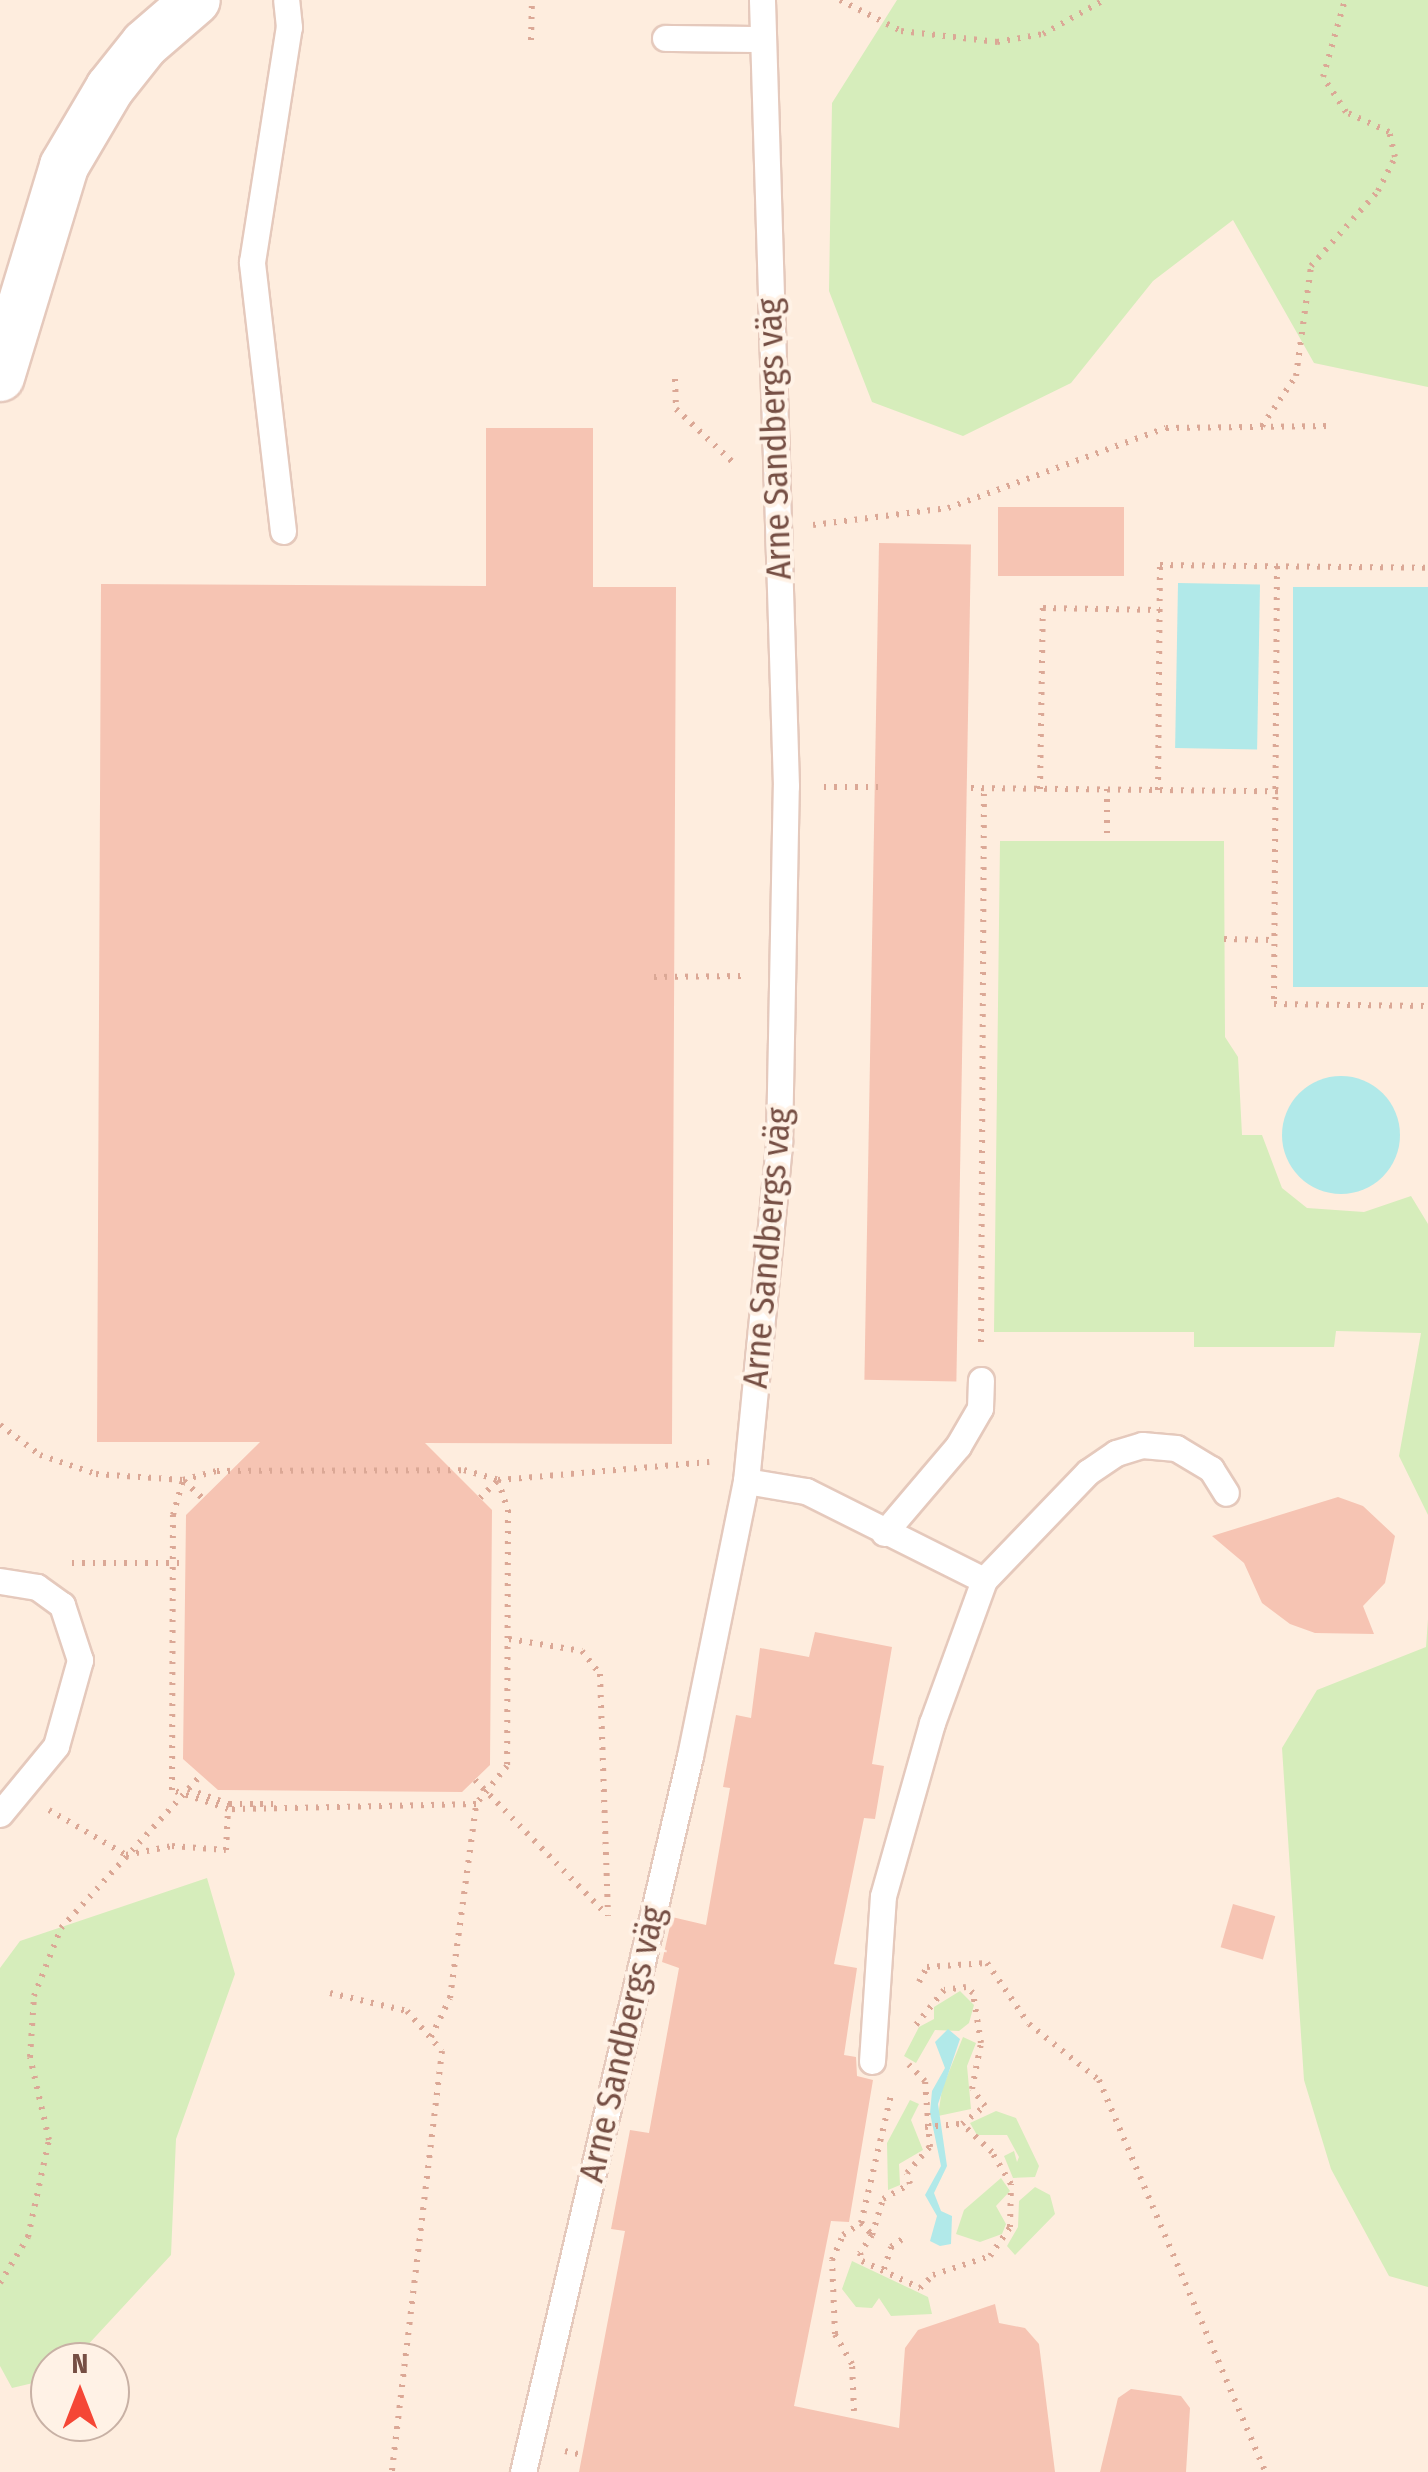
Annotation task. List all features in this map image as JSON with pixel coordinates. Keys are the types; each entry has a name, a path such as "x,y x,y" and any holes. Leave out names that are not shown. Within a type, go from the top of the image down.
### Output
{"street":[{"path":"0,376 64,166 110,88 145,44 196,0"}],"lane":[{"path":"283,531 252,262 288,28 286,0"},
{"name":"Arne Sandbergs väg","path":"523,2472 690,1756 746,1481 780,1142 786,964 762,0"},
{"path":"665,38 761,39"},
{"path":"884,1533 958,1446 980,1408 980,1380"},
{"path":"872,2061 883,1896 932,1723 984,1580 1088,1472 1116,1453 1142,1445 1176,1448 1211,1468 1226,1493"},
{"path":"746,1481 806,1491 984,1580"},
{"path":"0,1582 37,1587 62,1605 80,1660 56,1746 0,1814"}],"path":[{"path":"531,40 532,0"},
{"path":"840,0 901,31 998,42 1043,34 1104,0"},
{"path":"1262,427 1296,376 1311,266 1378,192 1395,158 1390,132 1346,112 1323,77 1345,0"},
{"path":"675,379 676,408 740,470"},
{"path":"777,527 863,523 948,508 1166,428 1328,426"},
{"path":"1158,790 1160,565 1428,568"},
{"path":"1277,566 1274,1004 1428,1006"},
{"path":"1040,789 1043,608 1160,610"},
{"path":"814,787 878,787"},
{"path":"971,788 1278,791"},
{"path":"980,1380 984,788"},
{"path":"1107,789 1107,840"},
{"path":"1224,939 1275,940"},
{"path":"654,976 759,976"},
{"path":"0,1424 40,1456 96,1474 183,1480 217,1471 464,1470 498,1480 705,1462"},
{"path":"183,1480 202,1499"},
{"path":"183,1480 173,1515 172,1790 228,1809 476,1804"},
{"path":"480,1498 498,1480"},
{"path":"432,2037 450,1998 476,1804 507,1766 508,1510 498,1480"},
{"path":"70,1563 186,1563"},
{"path":"509,1639 582,1651 600,1674 608,1916"},
{"path":"0,2283 28,2237 49,2140 30,2058 34,1996 60,1928 201,1775"},
{"path":"475,1780 584,1891"},
{"path":"188,1789 229,1804 470,1804 489,1794"},
{"path":"18,1792 126,1855 172,1846 226,1850 228,1809"},
{"path":"912,1997 928,1967 987,1963 1030,2024 1099,2080 1265,2472"},
{"path":"910,2033 944,1990 966,1987 973,1993 982,2044 972,2089 984,2106 962,2124 925,2127"},
{"path":"330,1993 407,2011 442,2051 392,2472"},
{"path":"900,2054 923,2074 925,2127 930,2147 907,2172 910,2184 883,2199 872,2235 860,2253 862,2261 920,2288 933,2274 990,2256 1005,2238 1011,2184 992,2152 962,2124"},
{"path":"854,2411 852,2364 835,2334 832,2260 843,2235 861,2223 891,2093 890,2065 872,2061"},
{"path":"861,2223 872,2235"},
{"path":"884,2268 891,2247 907,2236"}],"green space":[{"path":"897,0 1428,0 1428,387 1314,363 1233,220 1153,281 1071,383 963,436 872,402 829,291 832,103"},
{"path":"1000,841 1224,841 1225,1037 1238,1057 1242,1135 1262,1135 1282,1188 1307,1208 1364,1212 1411,1196 1428,1224 1428,1515 1399,1456 1421,1333 1336,1331 1334,1347 1194,1347 1194,1332 994,1332"},
{"path":"1428,1619 1428,2287 1389,2276 1331,2169 1304,2080 1282,1748 1317,1690 1426,1647"},
{"path":"207,1878 235,1974 176,2139 171,2255 91,2342 30,2342 30,2384 12,2388 0,2366 0,1968 20,1941"},
{"path":"960,1991 974,2005 969,2023 959,2031 935,2030 916,2063 904,2056 919,2027 934,2019 934,2007"},
{"path":"963,2037 976,2043 967,2066 971,2109 938,2116 942,2089"},
{"path":"910,2100 919,2104 911,2120 923,2150 899,2164 900,2185 888,2190 887,2143"},
{"path":"996,2111 1016,2118 1039,2166 1035,2177 1013,2178 1004,2156 1014,2151 1017,2162 1019,2157 1007,2135 977,2135 970,2123"},
{"path":"1001,2178 1010,2191 996,2206 1006,2224 1002,2234 980,2242 956,2234 964,2210"},
{"path":"1035,2187 1050,2195 1055,2214 1015,2255 1007,2246 1018,2227 1019,2201"},
{"path":"852,2261 928,2297 932,2314 891,2316 879,2298 872,2308 856,2307 842,2289"}],"water":[{"path":"1178,583 1260,584 1257,749 1175,748"},
{"path":"1293,587 1428,587 1428,987 1293,987"},
{"path":"1341,1076 1364,1080 1383,1093 1396,1112 1400,1135 1396,1158 1383,1177 1364,1190 1341,1194 1318,1190 1299,1177 1286,1158 1282,1135 1286,1112 1299,1093 1318,1080"},
{"path":"948,2029 960,2039 938,2104 947,2166 934,2193 941,2211 952,2216 951,2244 940,2246 930,2241 937,2216 925,2195 941,2166 930,2113 932,2091 945,2068 935,2042"}],"building":[{"path":"486,428 593,428 593,587 676,587 672,1444 425,1443 492,1510 490,1765 462,1792 218,1790 183,1759 186,1515 260,1442 97,1442 101,584 486,586"},
{"path":"998,507 1124,507 1124,576 998,576"},
{"path":"879,543 971,545 956,1381 864,1380"},
{"path":"1338,1497 1363,1506 1395,1536 1385,1583 1363,1606 1374,1634 1315,1633 1290,1624 1262,1603 1244,1563 1212,1536"},
{"path":"815,1632 892,1647 872,1764 884,1766 875,1819 864,1818 834,1964 857,1968 844,2055 856,2057 857,2076 873,2080 849,2222 831,2221 794,2406 899,2428 905,2348 918,2330 995,2304 999,2323 1025,2328 1039,2344 1055,2472 579,2472 625,2231 611,2229 630,2130 649,2133 679,1968 662,1962 672,1917 706,1925 730,1788 723,1787 736,1715 751,1718 760,1648 809,1657"},
{"path":"1233,1904 1275,1916 1263,1959 1221,1947"},
{"path":"1131,2389 1181,2396 1190,2408 1186,2472 1100,2472 1118,2398"}]}
